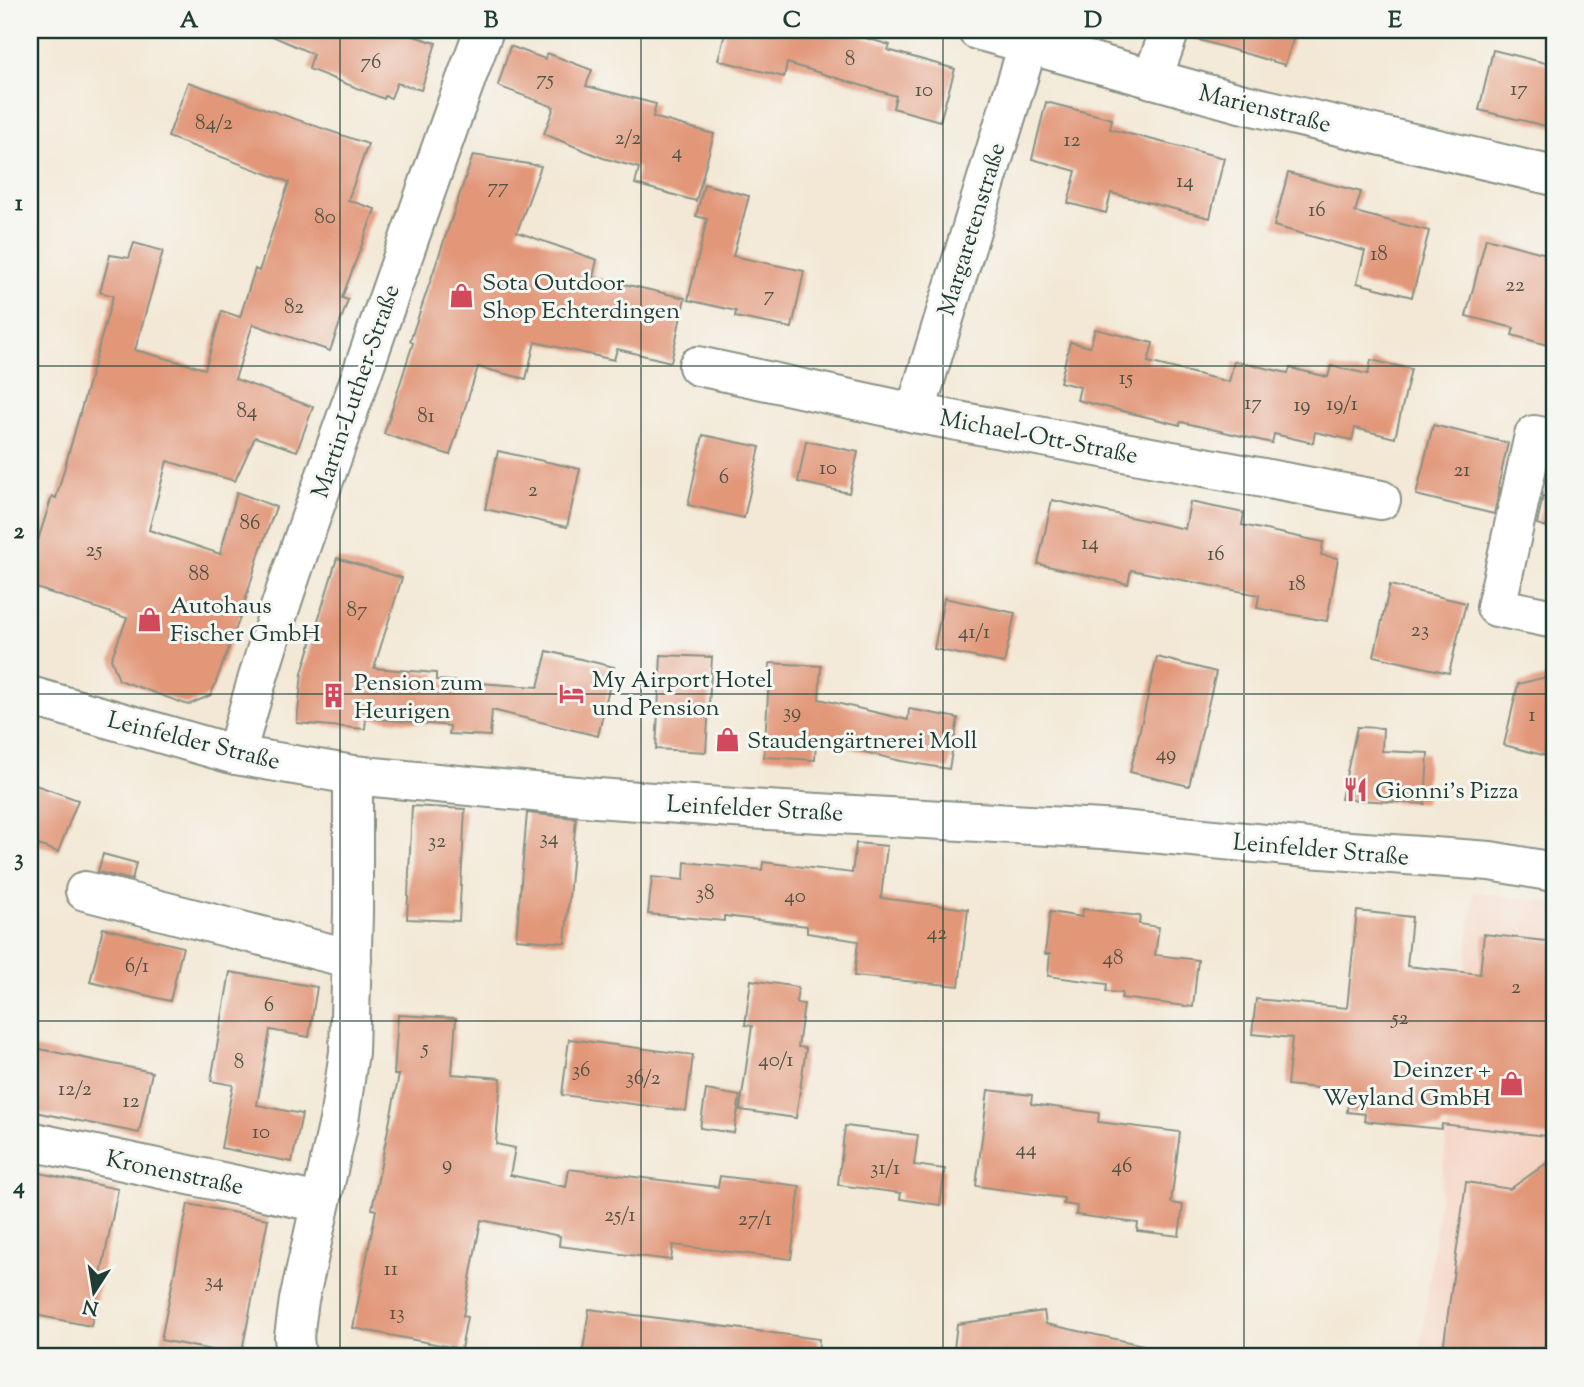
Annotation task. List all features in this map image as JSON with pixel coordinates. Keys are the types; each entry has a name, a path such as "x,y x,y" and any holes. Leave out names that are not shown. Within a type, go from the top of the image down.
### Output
{"street":[{"name":"Martin-Luther-Straße","path":"236,755 257,679 321,488 484,30"},
{"name":"Marienstraße","path":"978,30 1240,103 1554,176"},
{"path":"1152,79 1170,30"},
{"name":"Margaretenstraße","path":"915,413 1028,44"},
{"name":"Michael-Ott-Straße","path":"698,366 915,413 1381,500"},
{"path":"1554,439 1534,435 1496,607 1554,619"},
{"name":"Leinfelder Straße","path":"30,696 236,755 353,775 597,798 1120,831 1490,861 1554,872"},
{"path":"296,1357 294,1337 297,1312 344,1090 349,1052 353,775"},
{"name":"Leinfelder Straße","path":"1490,861 1554,852"},
{"path":"85,891 352,959"},
{"name":"Kronenstraße","path":"30,1141 320,1203"}],"shaded area":[{"path":"1474,892 1554,903 1554,1357 1419,1357"}],"building":[{"path":"259,30 394,30 436,43 421,90 397,83 391,98 385,96 384,99 309,69 313,54"},
{"path":"726,30 838,30 890,45 888,50 955,69 940,121 893,108 896,96 787,63 784,77 718,60"},
{"path":"1193,30 1296,30 1285,65 1192,38"},
{"path":"510,46 545,59 547,53 592,70 586,86 656,104 653,117 714,134 696,201 635,184 639,168 603,158 544,134 554,107 498,86"},
{"path":"1493,50 1554,65 1554,128 1479,110"},
{"path":"188,82 368,144 348,200 375,209 342,298 348,300 330,351 253,324 235,379 313,407 297,451 255,437 235,481 167,461 149,530 220,554 237,492 276,507 241,615 211,695 188,705 119,680 111,659 127,618 30,586 30,565 52,496 56,498 113,296 100,292 110,255 129,258 134,243 163,251 135,350 205,369 222,311 240,317 255,269 259,271 289,182 168,137"},
{"path":"1046,102 1112,119 1110,129 1224,158 1210,218 1111,193 1106,213 1068,203 1076,171 1032,159"},
{"path":"473,155 541,166 517,232 597,260 593,277 685,298 671,362 617,349 614,360 535,342 526,379 478,367 450,455 384,434 413,343 410,341"},
{"path":"1288,173 1361,192 1355,212 1429,231 1412,297 1357,283 1365,251 1274,226"},
{"path":"704,184 749,196 733,256 804,271 792,328 735,317 736,311 688,300 707,219 696,216"},
{"path":"1486,238 1554,256 1554,347 1512,335 1514,328 1466,316"},
{"path":"1095,329 1153,343 1148,362 1229,382 1234,361 1288,373 1290,368 1328,377 1331,366 1368,374 1371,360 1411,369 1395,438 1355,428 1352,440 1315,432 1313,443 1274,434 1272,443 1181,422 1180,425 1077,400 1080,387 1060,382 1070,342 1090,347"},
{"path":"1433,425 1508,443 1494,514 1416,495"},
{"path":"703,435 760,447 744,518 688,505"},
{"path":"806,441 858,452 849,493 798,482"},
{"path":"498,451 580,469 567,527 485,509"},
{"path":"1543,496 1554,499 1554,529 1537,524"},
{"path":"1052,500 1185,529 1190,502 1244,513 1242,525 1323,542 1321,555 1338,558 1327,621 1257,608 1259,595 1131,570 1128,584 1038,564"},
{"path":"337,558 402,578 374,668 436,673 436,680 538,687 547,651 614,667 598,736 492,710 490,736 449,734 450,726 366,718 365,729 297,723 302,673"},
{"path":"1390,585 1466,603 1449,673 1374,656"},
{"path":"944,598 1015,613 1004,663 934,649"},
{"path":"661,655 712,657 706,752 656,749"},
{"path":"1157,657 1216,672 1189,786 1130,772"},
{"path":"770,663 821,666 819,699 908,720 909,709 958,718 949,769 901,761 816,740 815,760 764,757"},
{"path":"1554,675 1554,758 1504,745 1518,684"},
{"path":"1357,727 1383,728 1382,751 1428,753 1425,804 1341,799"},
{"path":"30,783 78,800 58,852 30,842"},
{"path":"412,806 465,809 459,921 407,919"},
{"path":"527,813 576,818 565,943 516,939"},
{"path":"856,843 887,846 881,898 968,909 959,986 854,976 858,941 807,933 807,926 724,916 724,921 648,914 652,877 684,880 685,862 762,870 763,862 852,873"},
{"path":"103,854 136,863 132,880 98,872"},
{"path":"1083,909 1140,916 1139,924 1159,927 1155,955 1198,960 1193,1007 1121,998 1122,993 1106,992 1107,984 1048,976 1050,954 1045,954 1050,912 1082,917"},
{"path":"1357,911 1412,917 1407,966 1480,974 1484,934 1554,942 1554,1137 1442,1124 1441,1129 1364,1121 1365,1114 1347,1112 1349,1091 1287,1085 1292,1038 1252,1034 1256,999 1347,1008"},
{"path":"103,928 183,947 170,1001 90,982"},
{"path":"230,972 317,987 309,1037 270,1030 257,1105 302,1114 292,1162 221,1148 233,1085 211,1081"},
{"path":"751,980 798,987 796,1003 804,1004 798,1047 806,1048 796,1118 740,1110 752,1026 745,1025"},
{"path":"398,1015 456,1018 452,1074 501,1078 496,1144 515,1148 510,1175 566,1187 569,1169 718,1187 720,1176 800,1186 791,1259 673,1245 671,1260 613,1253 559,1246 560,1236 481,1220 463,1316 467,1317 461,1349 353,1328 376,1210 372,1209 399,1075 394,1075"},
{"path":"569,1039 693,1055 686,1111 562,1095"},
{"path":"30,1047 152,1072 139,1133 30,1111"},
{"path":"706,1090 740,1096 734,1133 700,1128"},
{"path":"988,1090 1032,1095 1031,1104 1099,1113 1098,1122 1180,1132 1171,1203 1183,1205 1179,1236 1137,1231 1138,1223 1076,1215 1077,1206 1063,1204 1064,1198 976,1186"},
{"path":"845,1126 918,1135 914,1165 945,1169 940,1205 900,1199 901,1193 838,1185"},
{"path":"1554,1158 1554,1357 1442,1357 1466,1182 1510,1189"},
{"path":"30,1171 118,1189 91,1326 30,1314"},
{"path":"188,1204 268,1219 241,1356 161,1340"},
{"path":"589,1309 819,1339 818,1357 582,1357"},
{"path":"1044,1311 1046,1324 1143,1345 1142,1357 953,1357 957,1324"}],"place":[{"name":"Sota Outdoor Shop Echterdingen","path":"462,296"},
{"name":"Autohaus Fischer GmbH","path":"150,619"},
{"name":"My Airport Hotel und Pension","path":"572,693"},
{"name":"Pension zum Heurigen","path":"334,696"},
{"name":"Staudengärtnerei Moll","path":"727,740"},
{"name":"Gionni's Pizza","path":"1355,790"},
{"name":"Deinzer + Weyland GmbH","path":"1511,1083"}]}
